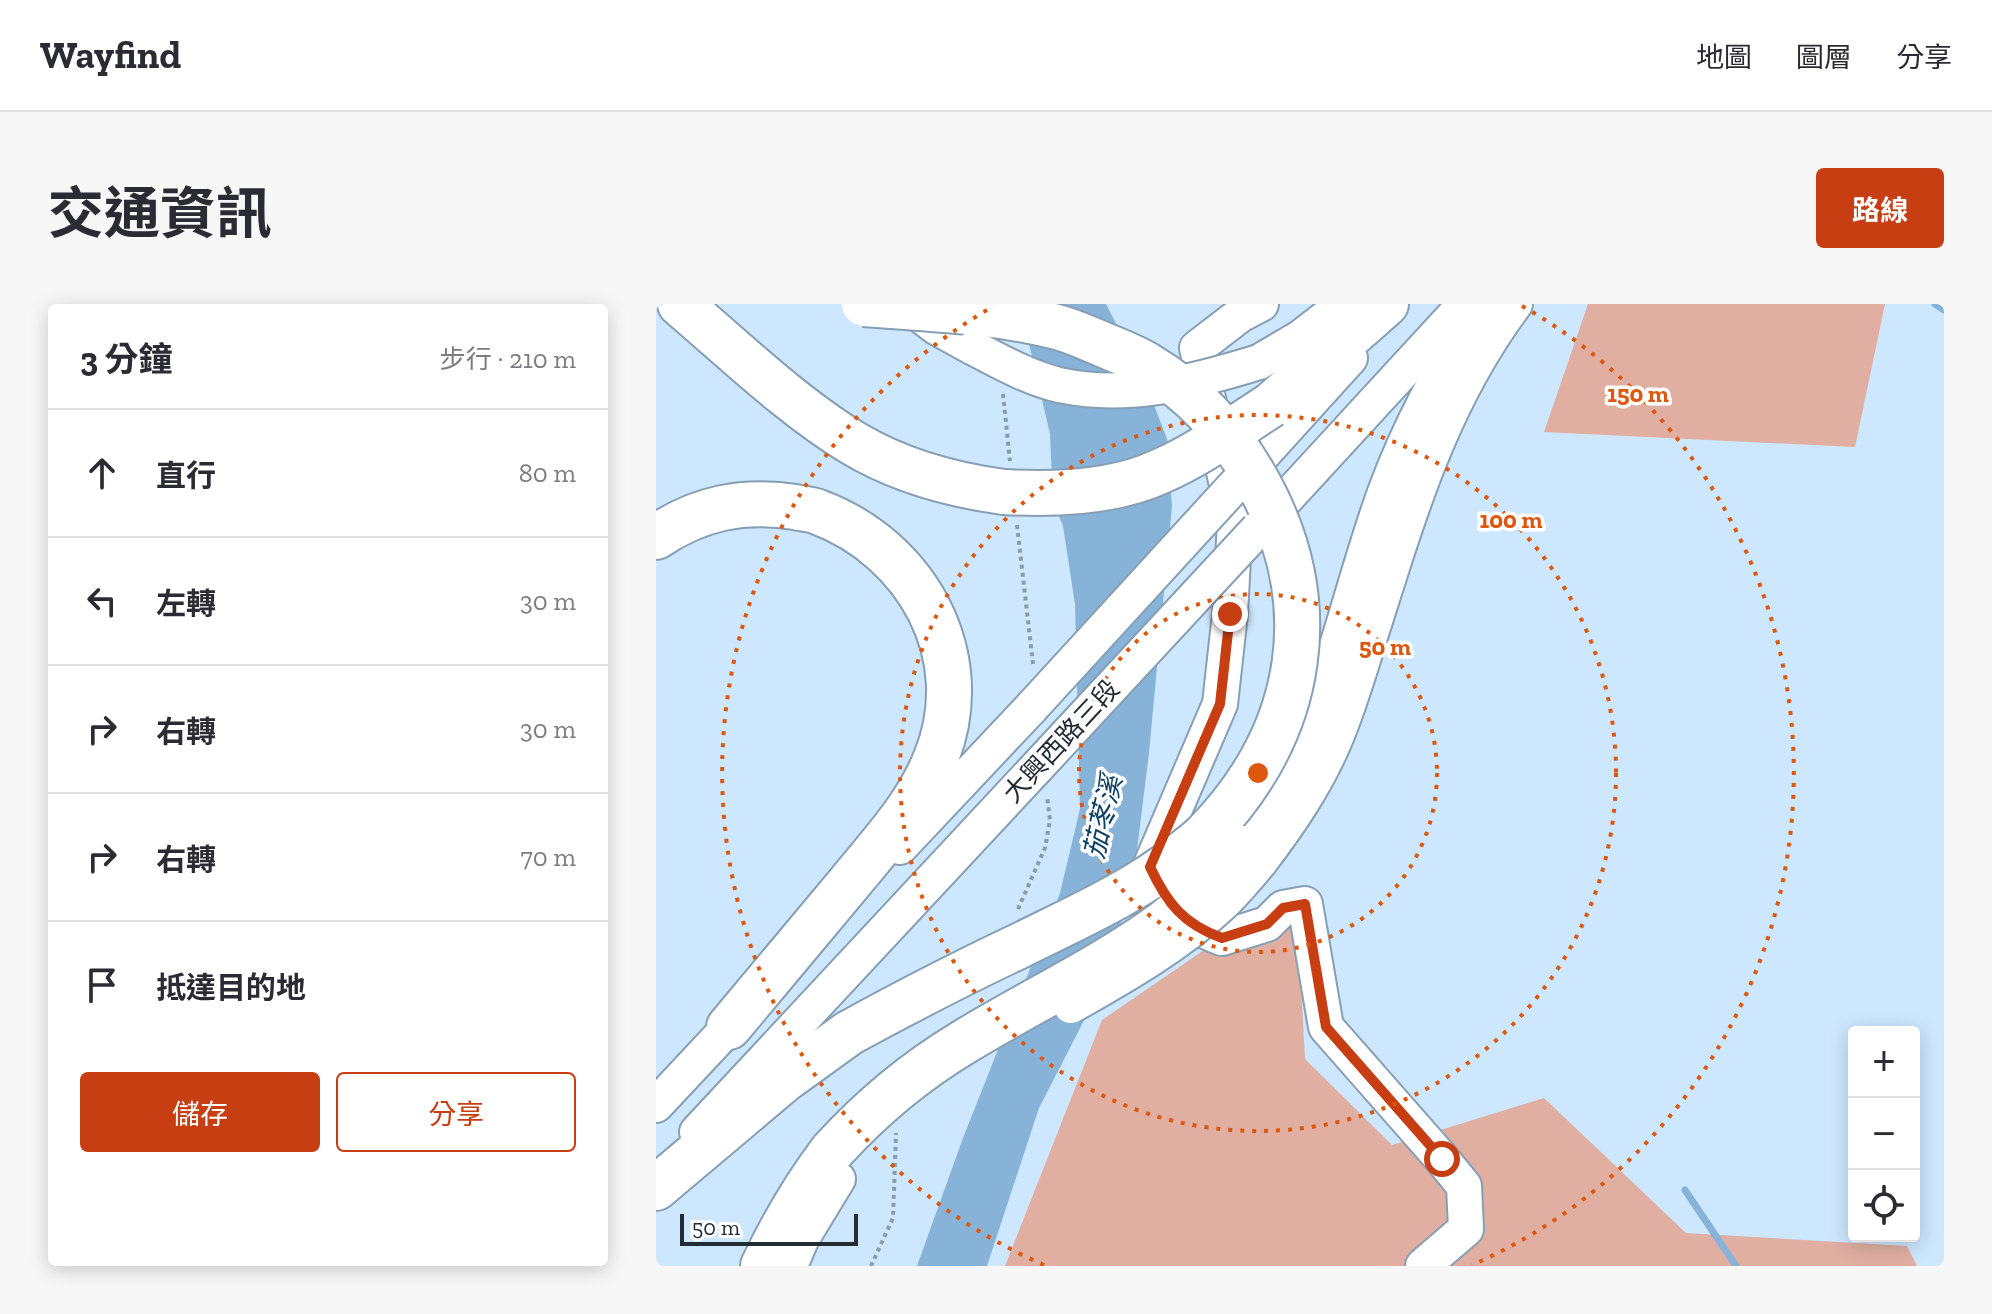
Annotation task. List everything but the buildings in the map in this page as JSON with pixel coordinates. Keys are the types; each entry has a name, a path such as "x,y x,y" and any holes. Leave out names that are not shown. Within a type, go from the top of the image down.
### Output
{"highway":[{"path":"680,304 778,387 855,445 891,463 938,479 979,489 1038,494 1072,493 1116,485 1158,473 1190,457 1271,405 1386,304"},
{"path":"656,1188 784,1080 849,1033 949,979 1110,902 1162,870 1202,838 1233,805 1277,728 1290,690 1297,654 1298,608 1291,563 1263,491 1236,444 1207,411 1148,365 1059,327 977,314 864,304"},
{"path":"763,1266 804,1188 840,1158 881,1101 962,1043 1121,952 1252,855 1311,734 1389,495 1417,429 1443,377 1492,304"},
{"path":"656,537 703,512 741,504 776,504 816,511 859,532 912,580 930,608 948,668 950,696 944,732 936,758 919,792 893,831 729,1027"}],"street":[{"path":"906,304 936,327 1014,369 1057,385 1102,390 1152,388 1198,380 1259,362 1300,338 1344,304"},
{"path":"1261,304 1240,315 1197,348 1235,522 1230,614 1220,704 1150,867 1163,895 1191,923 1222,938 1267,924 1283,908 1305,904 1326,1027 1464,1186 1466,1229 1423,1266"},
{"name":"大興西路三段","path":"656,1105 1031,708 1399,304"},
{"name":"大興西路三段","path":"656,1177 1465,304"},
{"path":"1252,855 1290,823 1334,741 1413,501 1438,438 1460,389 1515,304"},
{"path":"790,1266 840,1158"}],"shaded area":[{"path":"1588,304 1885,304 1855,447 1544,432"},
{"path":"1298,926 1305,1059 1392,1145 1544,1098 1686,1233 1907,1246 1917,1266 1005,1266 1102,1020 1204,950"}],"water":[{"name":"茄苳溪","path":"1016,304 1106,304 1145,381 1167,439 1172,506 1149,753 1136,858 1116,945 1093,1003 1039,1108 987,1266 917,1266 963,1138 1060,893 1080,809 1075,604 1063,526 1053,502 1050,434 1027,335"}],"waterway":[{"path":"1935,304 1944,310"},
{"path":"1685,1190 1736,1266"}],"route":[{"path":"1230,614 1220,704 1150,867 1163,895 1191,923 1222,938 1267,924 1283,908 1305,904 1326,1027 1442,1159"}]}
